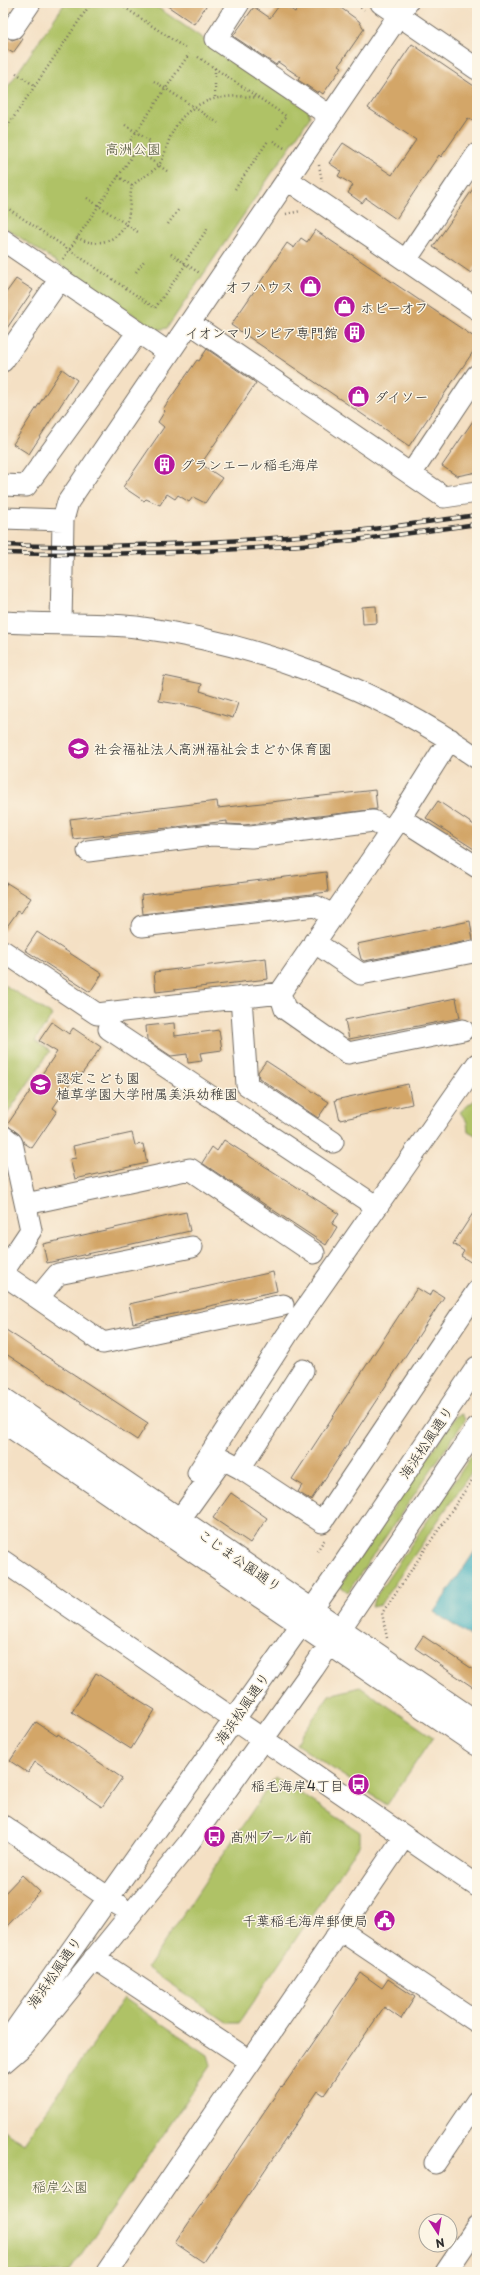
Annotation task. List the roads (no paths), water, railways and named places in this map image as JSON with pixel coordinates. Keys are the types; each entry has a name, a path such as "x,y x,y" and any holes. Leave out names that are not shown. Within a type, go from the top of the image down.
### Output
{"street":[{"path":"13,28 30,3"},
{"path":"239,3 216,39 330,116"},
{"path":"381,3 403,9 477,69"},
{"path":"60,623 63,520 68,502 403,9"},
{"path":"406,260 477,154"},
{"path":"288,180 477,309"},
{"path":"3,240 60,272 168,353"},
{"path":"3,361 60,272"},
{"path":"190,323 444,497 477,492"},
{"path":"3,484 26,486 138,332"},
{"path":"412,474 477,375"},
{"path":"3,518 63,520"},
{"path":"3,622 136,627 189,636 259,653 336,680 450,739 477,758"},
{"path":"280,993 395,824 450,739"},
{"path":"88,851 211,835 251,837 373,821 395,824 477,867"},
{"path":"142,926 314,906 333,916"},
{"path":"314,942 362,974 473,952"},
{"path":"5,956 97,1014 280,993"},
{"path":"280,993 285,1009 348,1053 463,1030"},
{"path":"241,997 247,1085 333,1142"},
{"path":"109,1029 377,1207"},
{"path":"198,1473 287,1335 477,1064"},
{"path":"3,1136 12,1143 9,1160 26,1204 31,1230 3,1273 103,1343 283,1305"},
{"path":"26,1204 190,1169 314,1253"},
{"path":"38,1298 58,1274 192,1247"},
{"path":"180,1519 224,1459 322,1522 477,1291"},
{"path":"240,1468 303,1370"},
{"name":"海浜松風通り","path":"3,2047 474,1379"},
{"name":"こじま公園通り","path":"3,1398 180,1519 306,1617"},
{"name":"こじま公園通り","path":"3,1422 306,1617 335,1637 477,1745"},
{"name":"海浜松風通り","path":"3,2063 24,2045 188,1844 264,1740 477,1428"},
{"path":"3,1561 477,1886"},
{"name":"こじま公園通り","path":"335,1637 477,1722"},
{"path":"3,1826 108,1897 130,1914"},
{"path":"107,2272 404,1837"},
{"path":"340,1930 477,2022"},
{"path":"94,1958 250,2061"},
{"path":"435,2163 477,2101"},
{"path":"446,2272 477,2226"}],"water":[{"path":"477,1548 477,1641 434,1612"}],"railway":[{"path":"3,545 123,546 244,540 400,526 477,515"},
{"path":"3,553 124,554 246,549 346,541 477,524"}],"place":[{"name":"オフハウス","path":"310,286"},
{"name":"ホビーオフ","path":"345,307"},
{"name":"イオンマリンピア専門館","path":"354,332"},
{"name":"ダイソー","path":"358,396"},
{"name":"グランエール稲毛海岸","path":"165,464"},
{"name":"社会福祉法人高洲福祉会まどか保育園","path":"78,748"},
{"name":"認定こども園 植草学園大学附属美浜幼稚園","path":"41,1085"},
{"name":"稲毛海岸4丁目","path":"359,1785"},
{"name":"髙州プール前","path":"215,1836"},
{"name":"千葉稲毛海岸郵便局","path":"384,1920"}],"park label":[{"name":"高洲公園","path":"133,148"},
{"name":"稲岸公園","path":"60,2186"}]}
